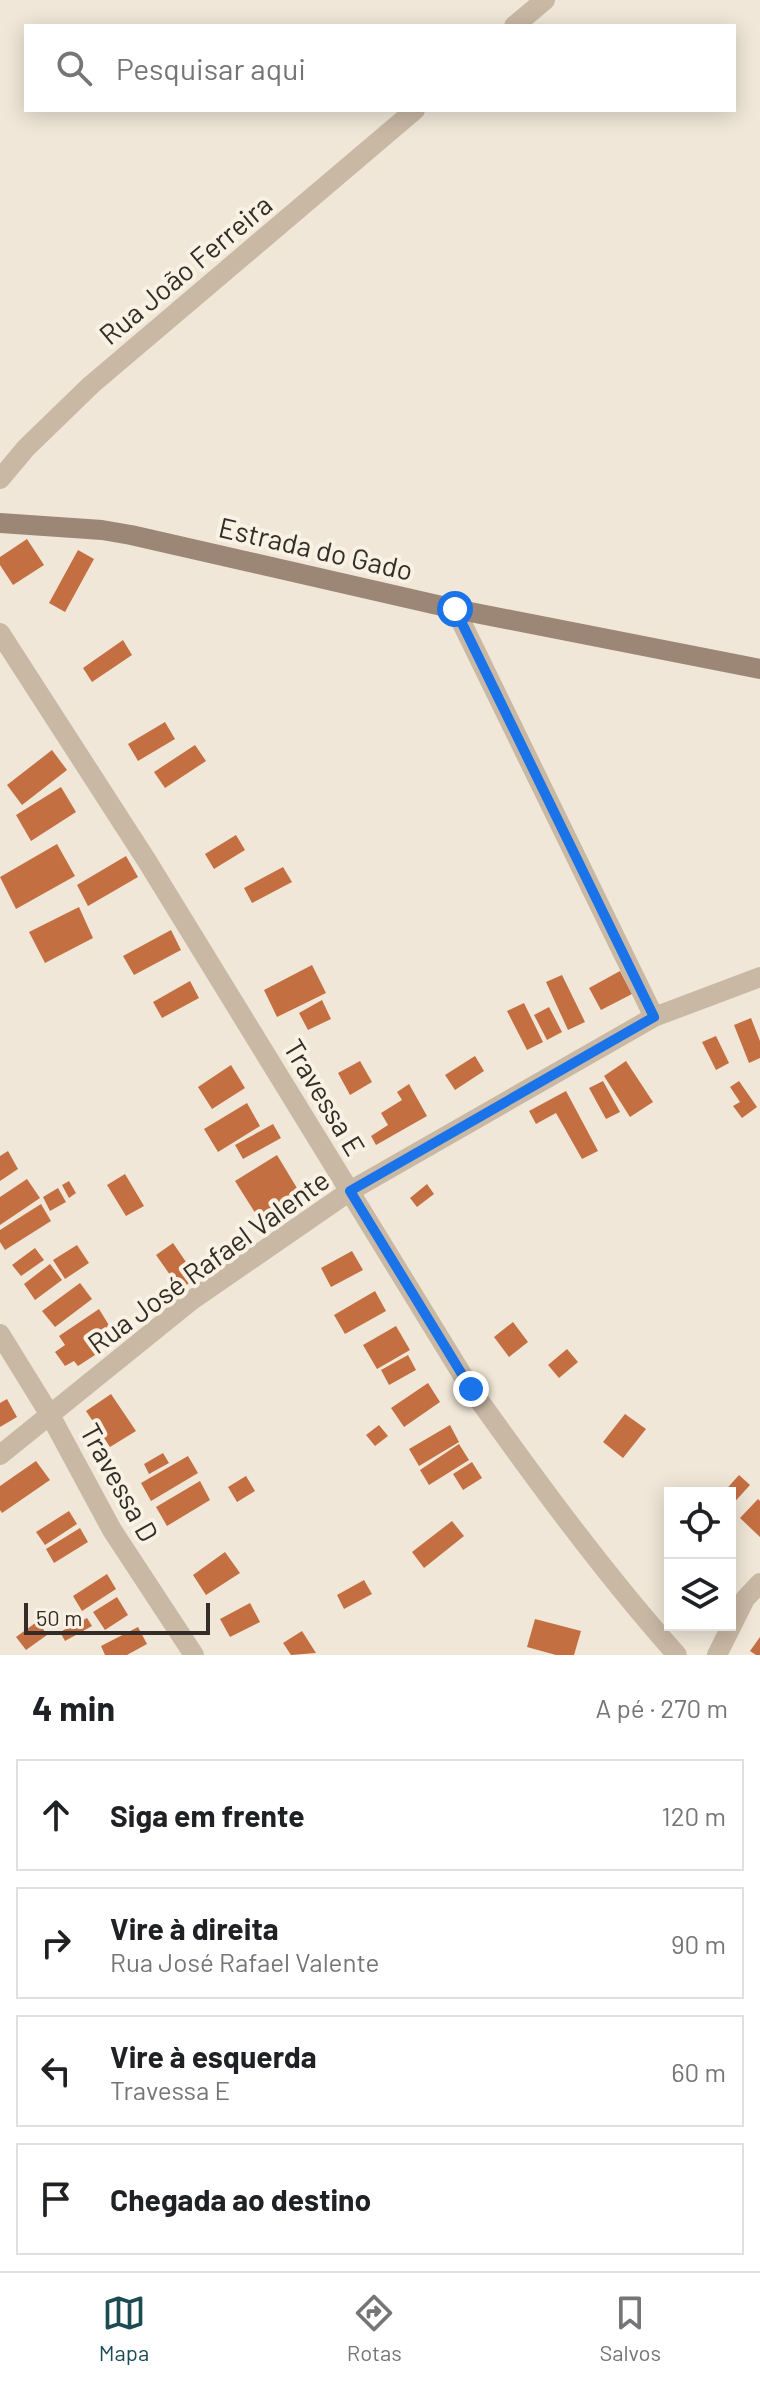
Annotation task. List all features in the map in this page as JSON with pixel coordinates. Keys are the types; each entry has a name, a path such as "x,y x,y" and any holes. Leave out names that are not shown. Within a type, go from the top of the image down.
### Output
{"street":[{"path":"516,24 545,0"},
{"name":"Rua João Ferreira","path":"0,479 26,448 91,385 413,112"},
{"name":"Estrada do Gado","path":"0,523 131,535 455,609 760,669"},
{"path":"455,609 654,1017"},
{"name":"Travessa E","path":"0,633 147,861 471,1389 535,1478 677,1655"},
{"name":"Rua José Rafael Valente","path":"0,1455 192,1300 350,1191 654,1017 760,977"},
{"name":"Travessa D","path":"0,1334 50,1415 112,1530 194,1655"},
{"path":"717,1655 745,1599 760,1583"}],"building":[{"path":"27,539 44,565 13,585 0,565 0,557"},
{"path":"78,550 94,559 65,612 49,603"},
{"path":"123,640 132,655 92,682 83,668"},
{"path":"165,722 175,739 138,761 128,744"},
{"path":"195,745 206,761 165,788 154,772"},
{"path":"52,750 67,770 22,805 7,785"},
{"path":"61,787 76,812 31,841 16,815"},
{"path":"236,835 245,850 214,869 205,854"},
{"path":"57,844 75,876 16,909 0,877"},
{"path":"126,856 138,877 88,906 77,885"},
{"path":"283,867 292,882 252,903 244,888"},
{"path":"79,907 93,938 45,963 29,932"},
{"path":"171,930 181,950 134,975 123,956"},
{"path":"312,965 326,993 277,1017 264,990"},
{"path":"620,971 632,994 601,1010 589,988"},
{"path":"562,975 585,1022 568,1030 546,982"},
{"path":"190,981 199,998 162,1018 153,1002"},
{"path":"322,1000 331,1019 308,1030 299,1013"},
{"path":"524,1003 543,1042 527,1050 507,1011"},
{"path":"549,1007 562,1032 547,1040 534,1015"},
{"path":"751,1018 760,1041 760,1058 749,1063 734,1025"},
{"path":"716,1036 729,1063 716,1070 702,1042"},
{"path":"475,1056 484,1071 455,1090 445,1075"},
{"path":"360,1061 372,1082 350,1095 338,1073"},
{"path":"626,1061 653,1102 630,1117 604,1076"},
{"path":"231,1065 245,1088 212,1109 198,1087"},
{"path":"603,1081 620,1112 606,1119 589,1088"},
{"path":"739,1081 757,1107 742,1118 733,1106 740,1102 730,1087"},
{"path":"409,1084 427,1116 376,1145 371,1136 388,1125 381,1113 402,1100 397,1092"},
{"path":"566,1091 598,1151 582,1159 556,1113 536,1124 529,1111"},
{"path":"247,1103 260,1126 218,1152 204,1129"},
{"path":"273,1124 281,1138 243,1159 235,1145"},
{"path":"8,1151 18,1169 0,1181 0,1156"},
{"path":"277,1155 300,1193 259,1219 235,1181"},
{"path":"125,1174 144,1206 126,1216 107,1185"},
{"path":"27,1179 40,1198 0,1225 0,1197"},
{"path":"69,1181 76,1193 69,1198 62,1185"},
{"path":"427,1184 434,1194 417,1207 410,1198"},
{"path":"58,1188 66,1202 50,1211 43,1197"},
{"path":"41,1204 51,1221 5,1250 0,1242 0,1230"},
{"path":"173,1243 197,1278 180,1289 156,1255"},
{"path":"77,1245 89,1263 65,1279 53,1260"},
{"path":"35,1248 44,1260 21,1276 12,1265"},
{"path":"352,1251 363,1270 331,1287 321,1268"},
{"path":"50,1264 62,1280 35,1300 24,1284"},
{"path":"80,1283 92,1299 55,1327 42,1311"},
{"path":"375,1291 386,1311 345,1334 334,1315"},
{"path":"99,1309 118,1340 78,1366 74,1361 65,1366 55,1352 65,1345 59,1336"},
{"path":"513,1322 528,1342 509,1357 494,1337"},
{"path":"396,1326 410,1350 377,1369 363,1345"},
{"path":"567,1349 578,1362 559,1378 548,1365"},
{"path":"408,1355 416,1370 389,1385 381,1370"},
{"path":"428,1383 440,1402 404,1427 391,1408"},
{"path":"111,1394 136,1431 110,1447 86,1411"},
{"path":"7,1399 17,1417 0,1427 0,1403"},
{"path":"625,1414 646,1429 623,1458 603,1442"},
{"path":"379,1425 388,1436 375,1446 366,1435"},
{"path":"450,1425 459,1442 419,1466 409,1449"},
{"path":"459,1444 469,1460 429,1485 420,1470"},
{"path":"163,1453 169,1463 149,1474 144,1464"},
{"path":"188,1456 198,1473 151,1501 141,1483"},
{"path":"36,1461 50,1480 2,1513 0,1486"},
{"path":"472,1462 482,1478 463,1490 453,1474"},
{"path":"739,1475 750,1485 736,1500 736,1487 728,1487"},
{"path":"246,1476 255,1491 237,1502 228,1487"},
{"path":"200,1481 210,1500 167,1526 156,1507"},
{"path":"758,1499 760,1501 760,1537 740,1518"},
{"path":"69,1511 77,1524 45,1545 36,1532"},
{"path":"452,1521 464,1536 424,1568 412,1552"},
{"path":"80,1528 88,1542 54,1563 46,1549"},
{"path":"225,1552 240,1573 206,1595 193,1575"},
{"path":"107,1574 116,1589 82,1611 73,1596"},
{"path":"364,1580 372,1594 344,1609 337,1595"},
{"path":"117,1597 128,1615 105,1630 93,1612"},
{"path":"250,1603 260,1622 230,1637 220,1619"},
{"path":"87,1618 92,1626 65,1641 60,1632"},
{"path":"535,1619 581,1631 574,1655 556,1655 527,1647"},
{"path":"38,1621 47,1635 26,1650 16,1637"},
{"path":"138,1627 147,1644 127,1655 105,1655 101,1646"},
{"path":"302,1631 316,1653 291,1655 283,1643"},
{"path":"760,1637 760,1655 756,1655 750,1651"}],"route":[{"path":"455,609 654,1017 350,1191 471,1389"}]}
